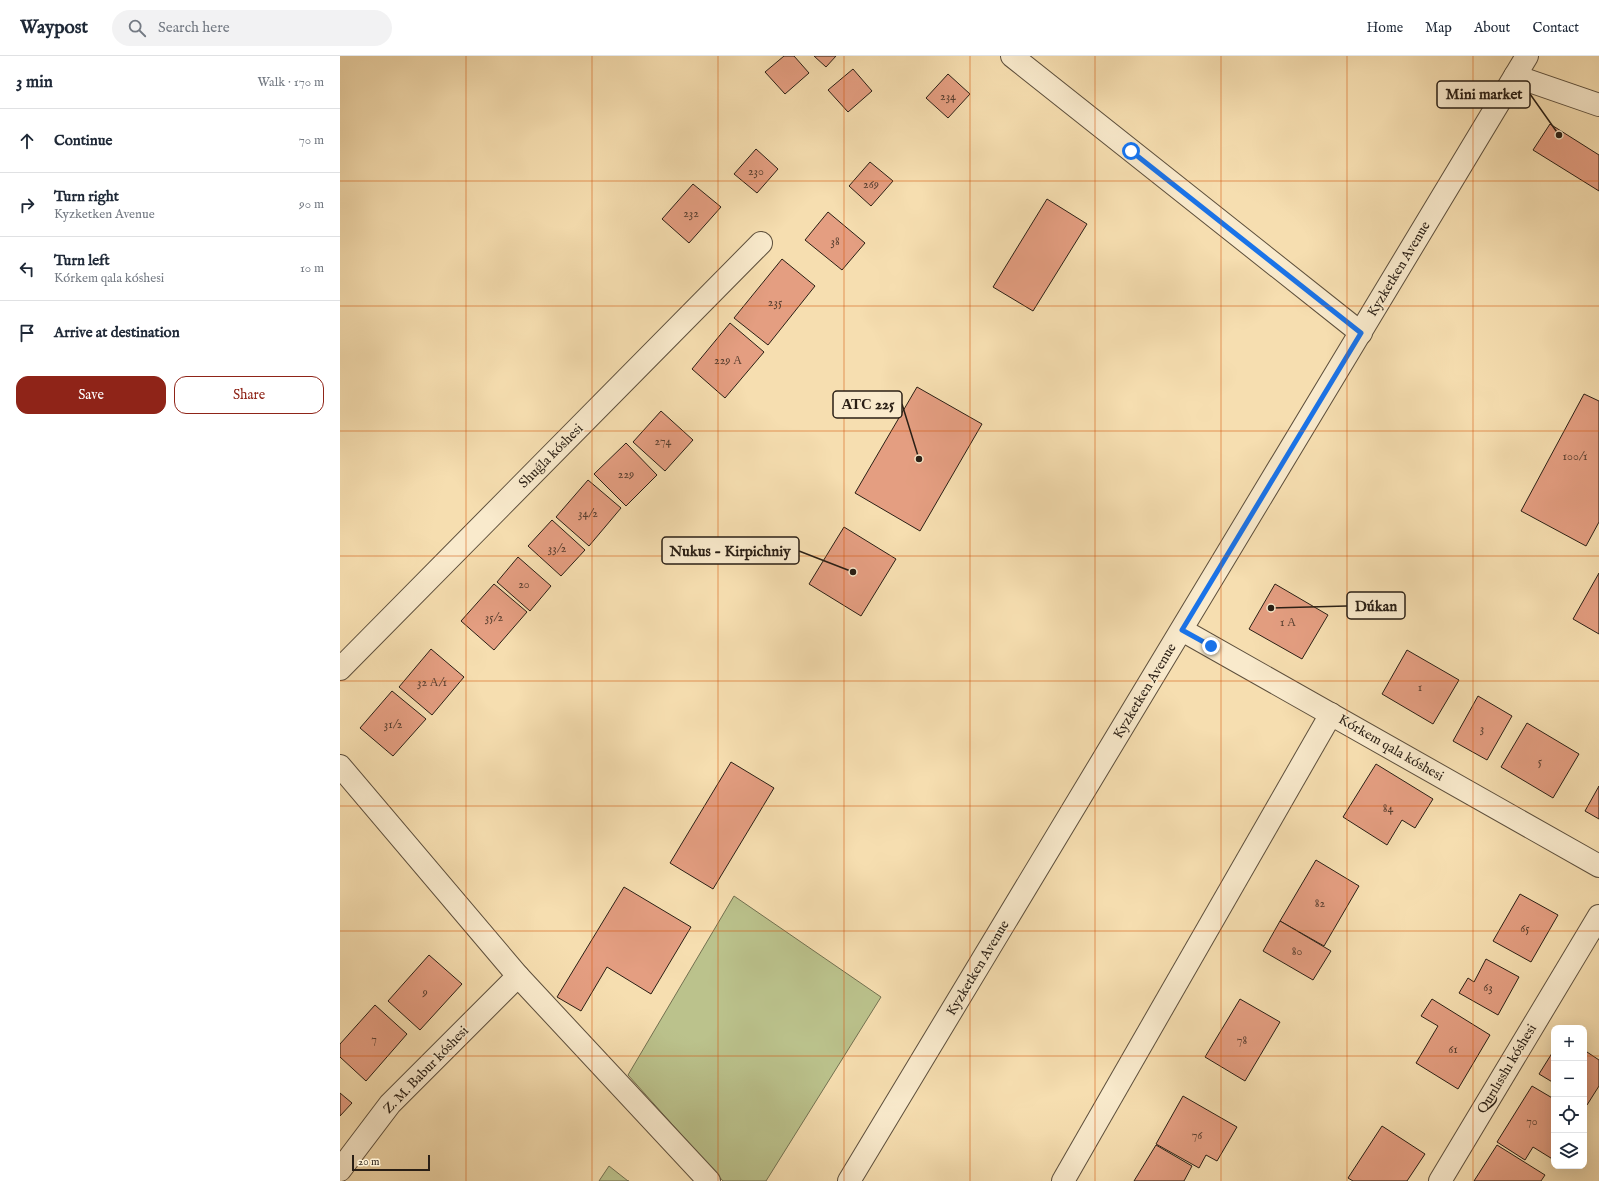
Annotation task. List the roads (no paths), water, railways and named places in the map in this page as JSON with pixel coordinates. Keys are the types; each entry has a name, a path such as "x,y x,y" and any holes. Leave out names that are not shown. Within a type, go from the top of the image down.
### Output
{"street":[{"path":"1012,56 1361,333"},
{"name":"Kyzketken Avenue","path":"849,1181 1528,56"},
{"path":"1515,76 1599,105"},
{"name":"Shuǵla kóshesi","path":"340,669 761,243"},
{"name":"Kórkem qala kóshesi","path":"1182,630 1599,866"},
{"path":"1063,1181 1331,714"},
{"path":"340,766 518,976 709,1181"},
{"name":"Qurılısshı kóshesi","path":"1440,1181 1599,916"},
{"name":"Z. M. Babur kóshesi","path":"340,1170 390,1104 518,976"}],"place":[{"name":"Mini market","path":"1559,135"},
{"name":"АТС 225","path":"919,459"},
{"name":"Nukus - Kirpichniy","path":"853,572"},
{"name":"Dúkan","path":"1271,608"}]}
